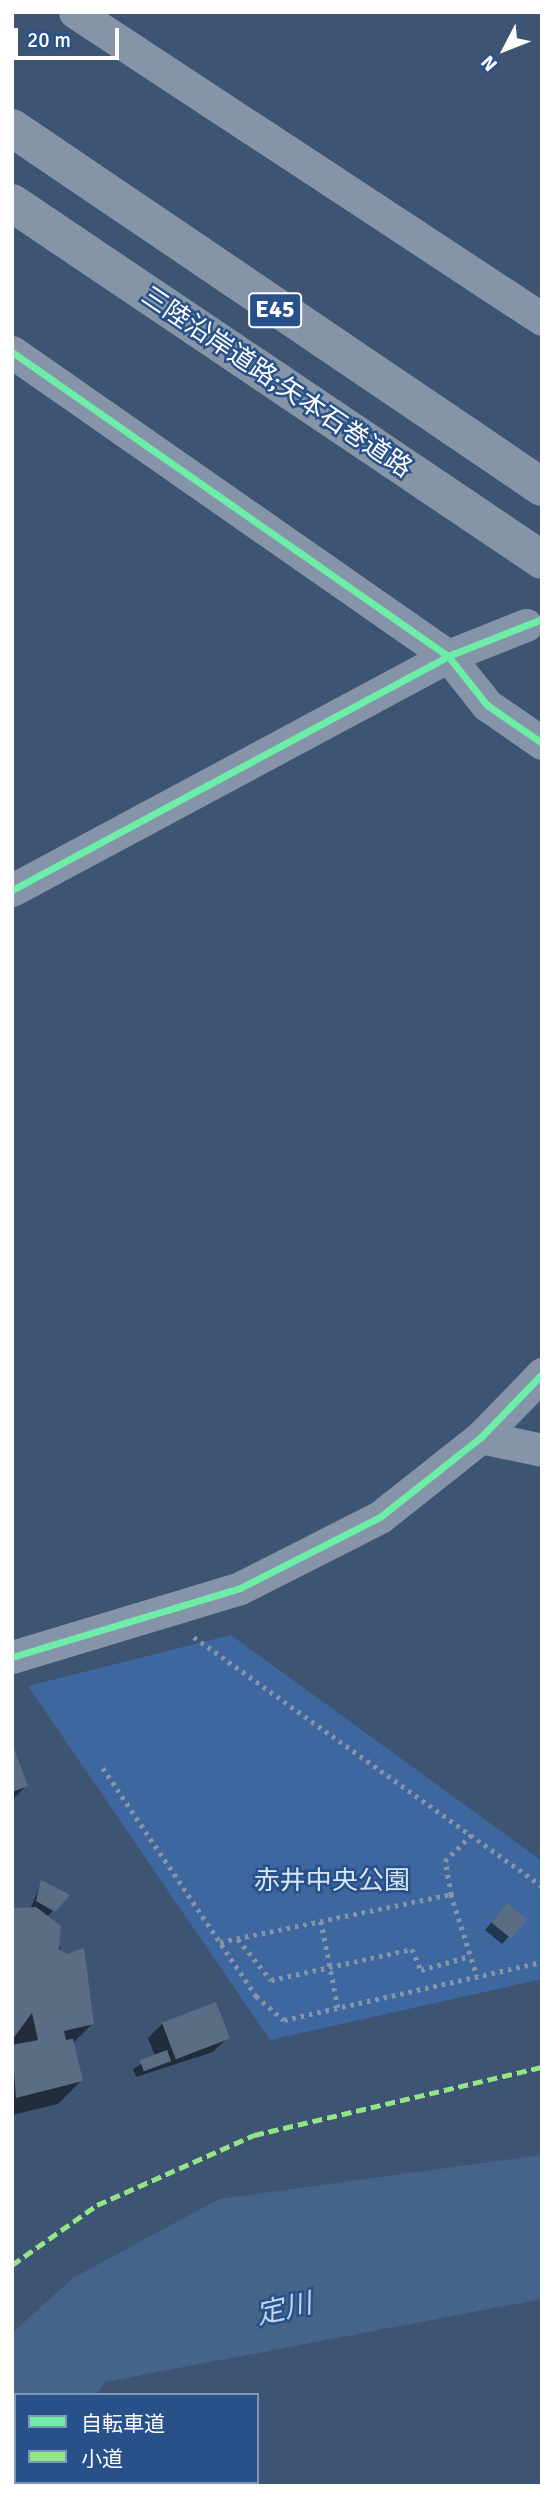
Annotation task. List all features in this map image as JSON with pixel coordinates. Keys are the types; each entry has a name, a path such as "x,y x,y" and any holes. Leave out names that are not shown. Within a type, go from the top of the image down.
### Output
{"highway":[{"name":"E45","path":"12,128 542,487"},
{"name":"三陸沿岸道路;矢本石巻道路","path":"12,203 542,561"}],"street":[{"path":"75,12 542,319"},
{"path":"12,352 449,656 487,705 542,743"},
{"path":"12,890 449,656 526,625"},
{"path":"12,1657 240,1588 380,1517 481,1437 542,1374"},
{"path":"481,1437 542,1451"}],"path":[{"path":"160,1612 542,1886"},
{"path":"103,1768 256,1996 284,2020 542,1962"},
{"path":"452,1899 445,1861 471,1835"},
{"path":"220,1942 451,1894 477,1976"},
{"path":"321,1921 328,1968 338,2007"},
{"path":"237,1938 271,1980 412,1949 421,1970 470,1956"}],"green space":[{"name":"赤井中央公園","path":"231,1635 542,1861 542,1979 270,2040 28,1686"}],"water":[{"name":"定川","path":"542,2155 542,2299 105,2382 97,2393 14,2393 14,2484 26,2484 12,2486 12,2333 73,2278 219,2199"}],"building":[{"path":"12,1743 28,1786 12,1792"},
{"path":"41,1880 70,1895 55,1912 36,1901"},
{"path":"507,1903 527,1919 511,1939 491,1922"},
{"path":"36,1907 61,1926 59,1949 67,1954 84,1948 94,2024 64,2031 66,2040 73,2039 83,2081 16,2098 12,2045 38,2040 32,2013 12,2040 12,1908"},
{"path":"216,2002 230,2038 176,2059 162,2023"},
{"path":"167,2050 171,2061 144,2071 140,2060"}],"marked path":[{"path":"12,2265 97,2205 254,2135 542,2067"}],"cycle path":[{"path":"12,352 448,656 487,705 542,743"},
{"path":"12,890 448,656 542,619"},
{"path":"12,1657 240,1588 380,1517 481,1437 542,1374"}]}
